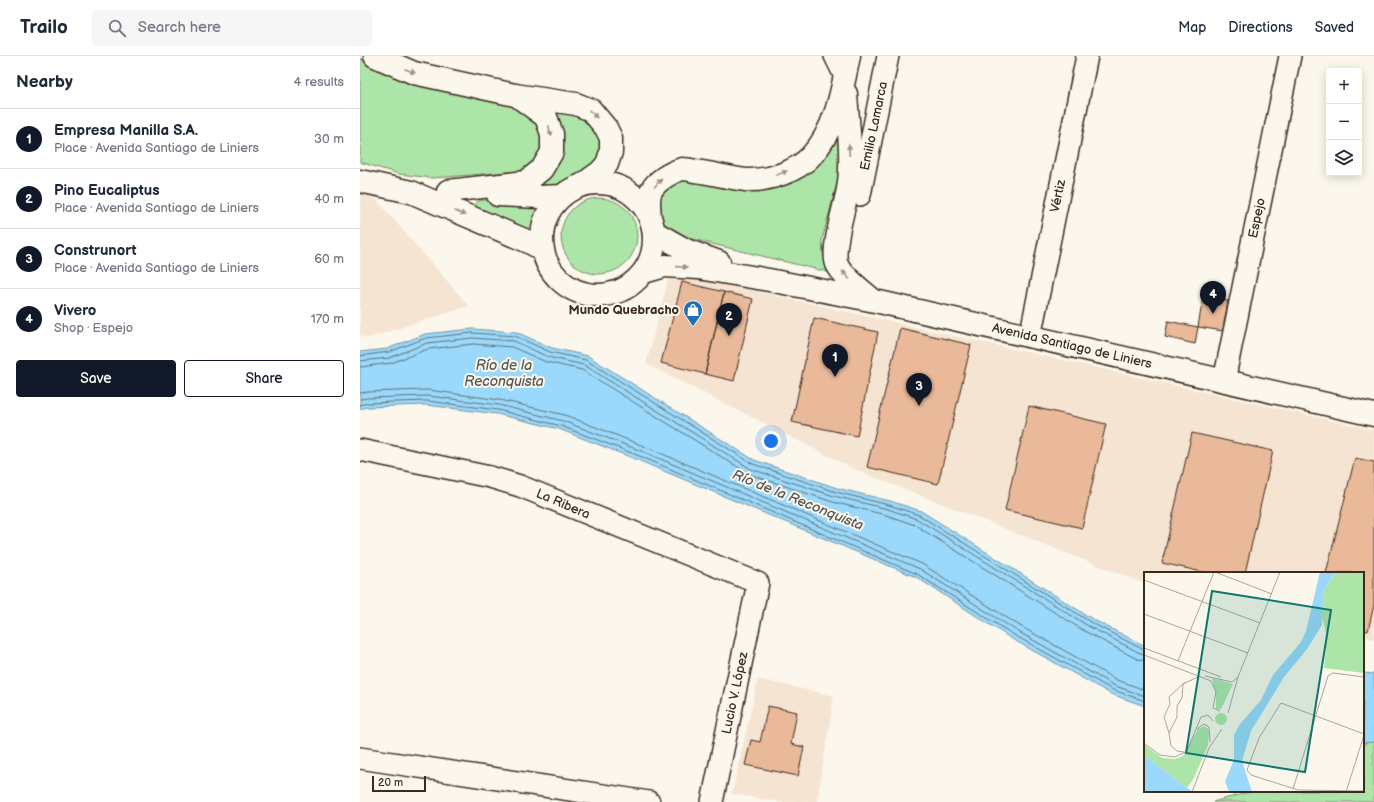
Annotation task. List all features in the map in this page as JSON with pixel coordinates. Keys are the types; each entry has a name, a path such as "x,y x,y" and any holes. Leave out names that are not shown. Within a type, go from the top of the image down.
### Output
{"main road":[{"path":"374,56 414,73 515,95 576,104 591,110 606,128 611,138 611,152 607,164 600,172 582,185 562,196 552,207 545,220 542,235 543,250 550,267 561,282 577,292 596,296 614,293 631,285 644,272 651,259 654,246 649,201 650,192 663,178 683,169 746,180 757,179 780,175 798,166 812,156 825,138 836,112 847,66"},
{"path":"847,66 850,161 848,187 836,244 837,264 849,279 875,301"},
{"path":"411,192 448,191 526,182 542,169 552,152 552,134 546,117 515,95"},
{"path":"360,181 411,192 529,242 543,250"},
{"path":"582,185 598,183 614,186 630,193 642,204 652,225"},
{"path":"448,191 538,197 562,196"},
{"name":"Avenida Santiago de Liniers","path":"652,225 686,250 769,280"},
{"name":"Avenida Santiago de Liniers","path":"644,272 664,266 698,268 769,280 875,301 1374,415"}],"street":[{"path":"835,56 847,66"},
{"name":"Emilio Lamarca","path":"860,196 888,56"},
{"name":"Vértiz","path":"1030,337 1087,56"},
{"name":"Espejo","path":"1224,381 1290,56"},
{"name":"La Ribera","path":"360,450 490,477 520,486 758,584"},
{"name":"Lucio V. López","path":"712,802 758,584"},
{"path":"360,758 649,802"}],"shaded area":[{"path":"360,193 373,196 469,306 368,338 360,336"},
{"path":"670,272 1374,430 1374,639 1364,637 1364,572 1144,572 1144,584 856,470 646,364"},
{"path":"758,679 834,696 817,802 780,802 732,794"}],"green space":[{"path":"360,58 382,72 517,103 539,120 543,143 540,154 532,164 521,171 432,178 399,174 360,162"},
{"path":"552,111 584,114 599,128 603,144 599,161 585,173 557,187 534,190"},
{"path":"835,136 841,140 839,175 822,240 823,253 828,272 671,234 659,220 657,212 658,194 677,179 768,186"},
{"path":"592,198 606,198 620,204 631,215 637,229 637,243 634,251 626,263 620,268 606,274 592,274 578,268 567,257 561,243 561,229 567,215 578,204"},
{"path":"483,200 538,205 532,230 480,214 475,209 475,205"},
{"path":"1374,742 1374,802 1213,802 1249,792 1364,792 1364,743"}],"water":[{"name":"Río de la Reconquista","path":"472,329 516,332 552,348 588,356 754,460 837,488 890,501 921,511 1094,620 1144,645 1144,706 1111,694 1012,639 916,577 640,461 559,429 497,414 426,405 367,407 360,409 360,352 387,349 425,334"},
{"path":"1364,673 1374,674 1374,742 1364,743"}],"building":[{"name":"Mundo Quebracho","path":"682,282 724,292 705,374 661,363"},
{"path":"724,292 753,299 734,381 705,374"},
{"path":"1203,297 1228,301 1223,331 1198,327"},
{"path":"814,318 878,332 857,436 792,422"},
{"path":"1168,321 1198,327 1195,344 1165,337"},
{"path":"900,328 971,345 938,484 867,467"},
{"path":"1029,406 1106,424 1082,528 1005,510"},
{"path":"1192,433 1273,451 1245,572 1202,572 1162,563"},
{"path":"1355,458 1374,462 1374,605 1368,631 1364,630 1364,572 1326,572"},
{"path":"768,706 797,712 791,744 804,747 798,776 745,765 751,740 760,742"}],"place":[{"name":"Vivero","path":"1213,314"},
{"name":"Mundo Quebracho","path":"693,327"},
{"name":"Pino Eucaliptus","path":"729,336"},
{"name":"Empresa Manilla S.A.","path":"835,377"},
{"name":"Construnort","path":"919,406"}]}
